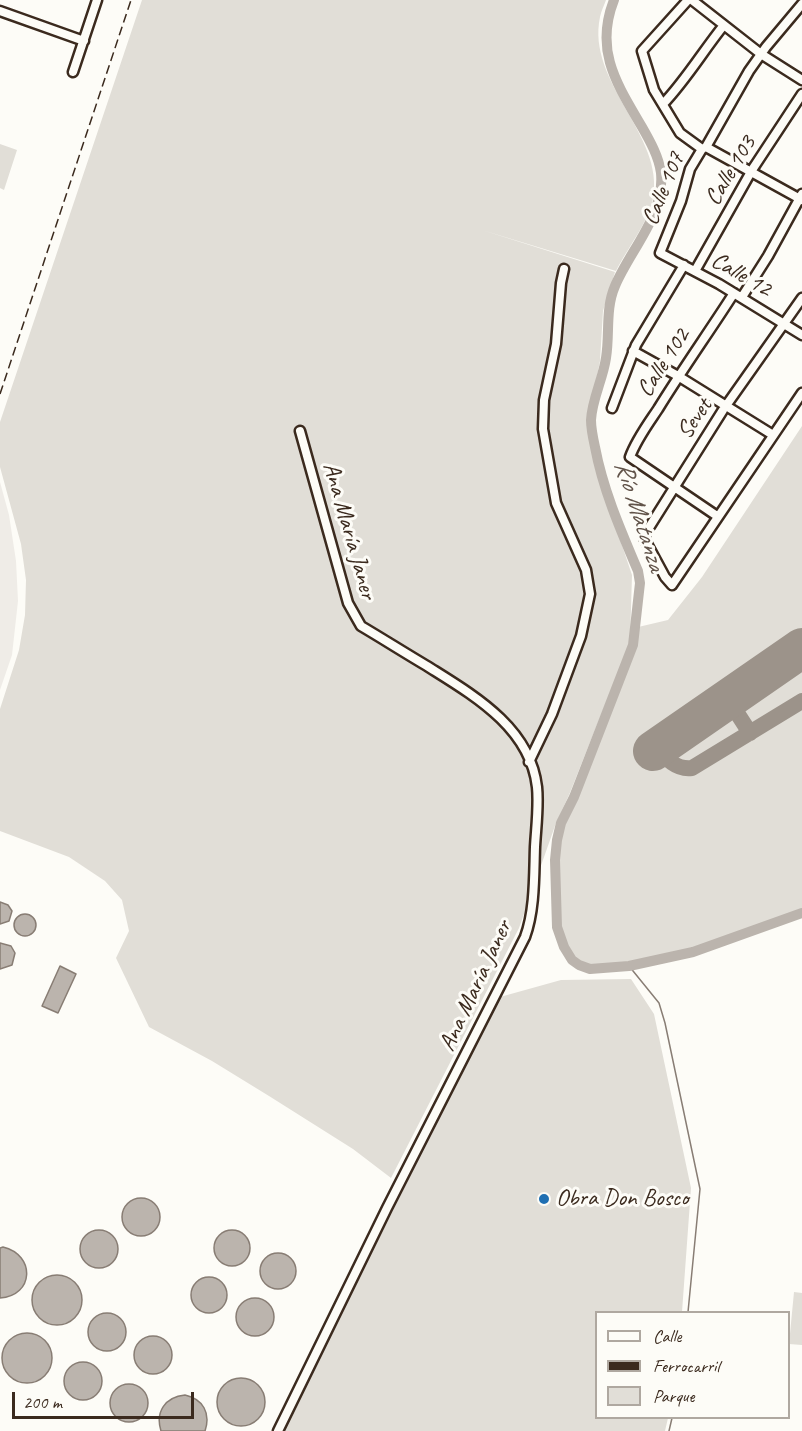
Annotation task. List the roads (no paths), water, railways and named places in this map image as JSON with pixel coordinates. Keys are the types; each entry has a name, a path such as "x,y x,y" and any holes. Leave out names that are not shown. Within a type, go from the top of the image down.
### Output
{"street":[{"path":"73,72 97,0"},
{"path":"690,0 761,54 802,80"},
{"name":"Calle 107","path":"660,251 681,201 690,169 704,148 684,138 654,90 642,51 690,0"},
{"path":"792,0 801,7 761,54 704,148 752,170 801,197"},
{"path":"0,11 84,41"},
{"path":"663,104 682,83 705,48 724,25"},
{"name":"Calle 103","path":"695,270 752,170 802,94"},
{"name":"Calle 102","path":"674,486 630,457 678,376 710,328 768,256 801,197"},
{"name":"Calle 12","path":"660,251 661,255 695,270 802,335"},
{"path":"612,408 633,351 684,266"},
{"path":"529,762 552,714 581,636 590,594 586,570 556,503 543,429 544,400 556,344 564,269"},
{"name":"Sevet","path":"717,516 672,585 665,577 645,540 645,534 726,406 802,298"},
{"path":"633,351 773,435"},
{"path":"674,486 717,516 802,393"},
{"name":"Ana María Janer","path":"278,1431 387,1208 525,938 533,885 537,789 520,742 494,711 473,694 361,626 348,603 300,431"}],"waterway":[{"name":"Río Matanza","path":"614,0 608,18 607,51 624,96 656,155 661,173 661,188 652,218 621,273 612,295 606,358 593,404 591,423 598,463 613,510 638,571 640,583 633,645 574,797 561,823 555,860 557,927 564,947 572,960 590,969 629,966 693,952 802,913"},
{"path":"629,966 659,1003 700,1189 688,1311"},
{"path":"669,1431 672,1419"}],"railway":[{"path":"0,394 131,0"}],"place":[{"name":"Obra Don Bosco","path":"544,1199"}]}
